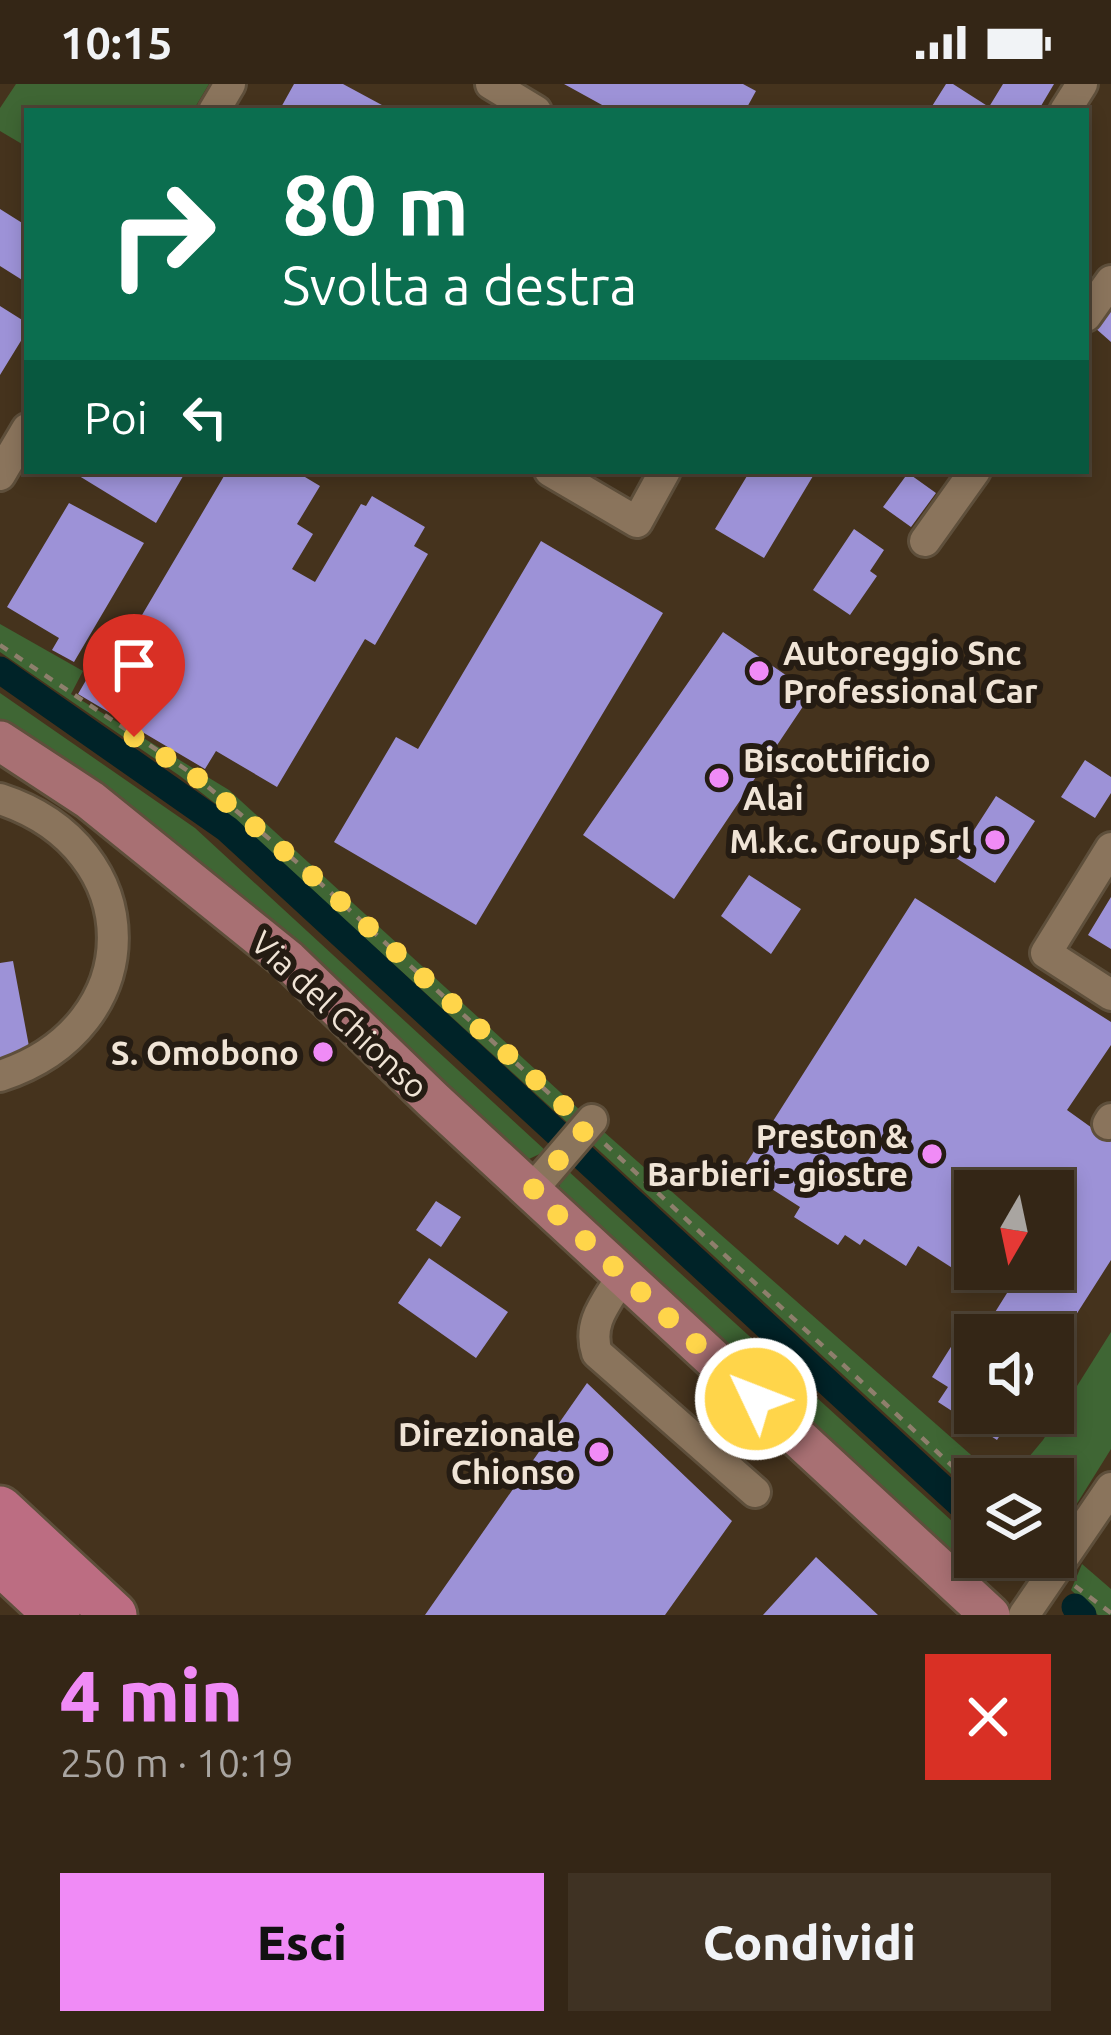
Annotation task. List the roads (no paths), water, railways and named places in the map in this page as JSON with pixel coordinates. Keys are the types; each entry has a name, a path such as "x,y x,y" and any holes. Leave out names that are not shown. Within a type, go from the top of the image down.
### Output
{"highway":[{"path":"0,1509 114,1615"},
{"path":"0,1562 56,1615"}],"main road":[{"name":"Via del Chionso","path":"0,741 120,824 544,1177 622,1275 991,1615"},
{"name":"Via del Chionso","path":"0,763 43,771"}],"street":[{"path":"491,84 531,108"},
{"path":"1089,312 1111,281"},
{"path":"0,475 24,434"},
{"path":"555,474 637,522 663,474"},
{"path":"925,541 973,474"},
{"path":"0,799 44,817 80,846 103,886 113,931 107,976 92,1011 68,1041 34,1065 0,1076"},
{"path":"1111,848 1046,952 1111,995"},
{"path":"544,1177 587,1128"},
{"path":"622,1275 595,1321 591,1334 597,1353 755,1492"},
{"path":"1038,1594 1111,1488"}],"waterway":[{"path":"0,670 227,829 954,1499"},
{"path":"1075,1607 1083,1615"}],"place":[{"name":"Autoreggio Snc Professional Car","path":"759,671"},
{"name":"Biscottificio Alai","path":"719,778"},
{"name":"M.k.c. Group Srl","path":"995,840"},
{"name":"S. Omobono","path":"323,1052"},
{"name":"Preston & Barbieri - giostre","path":"932,1154"},
{"name":"Direzionale Chionso","path":"599,1452"}]}
